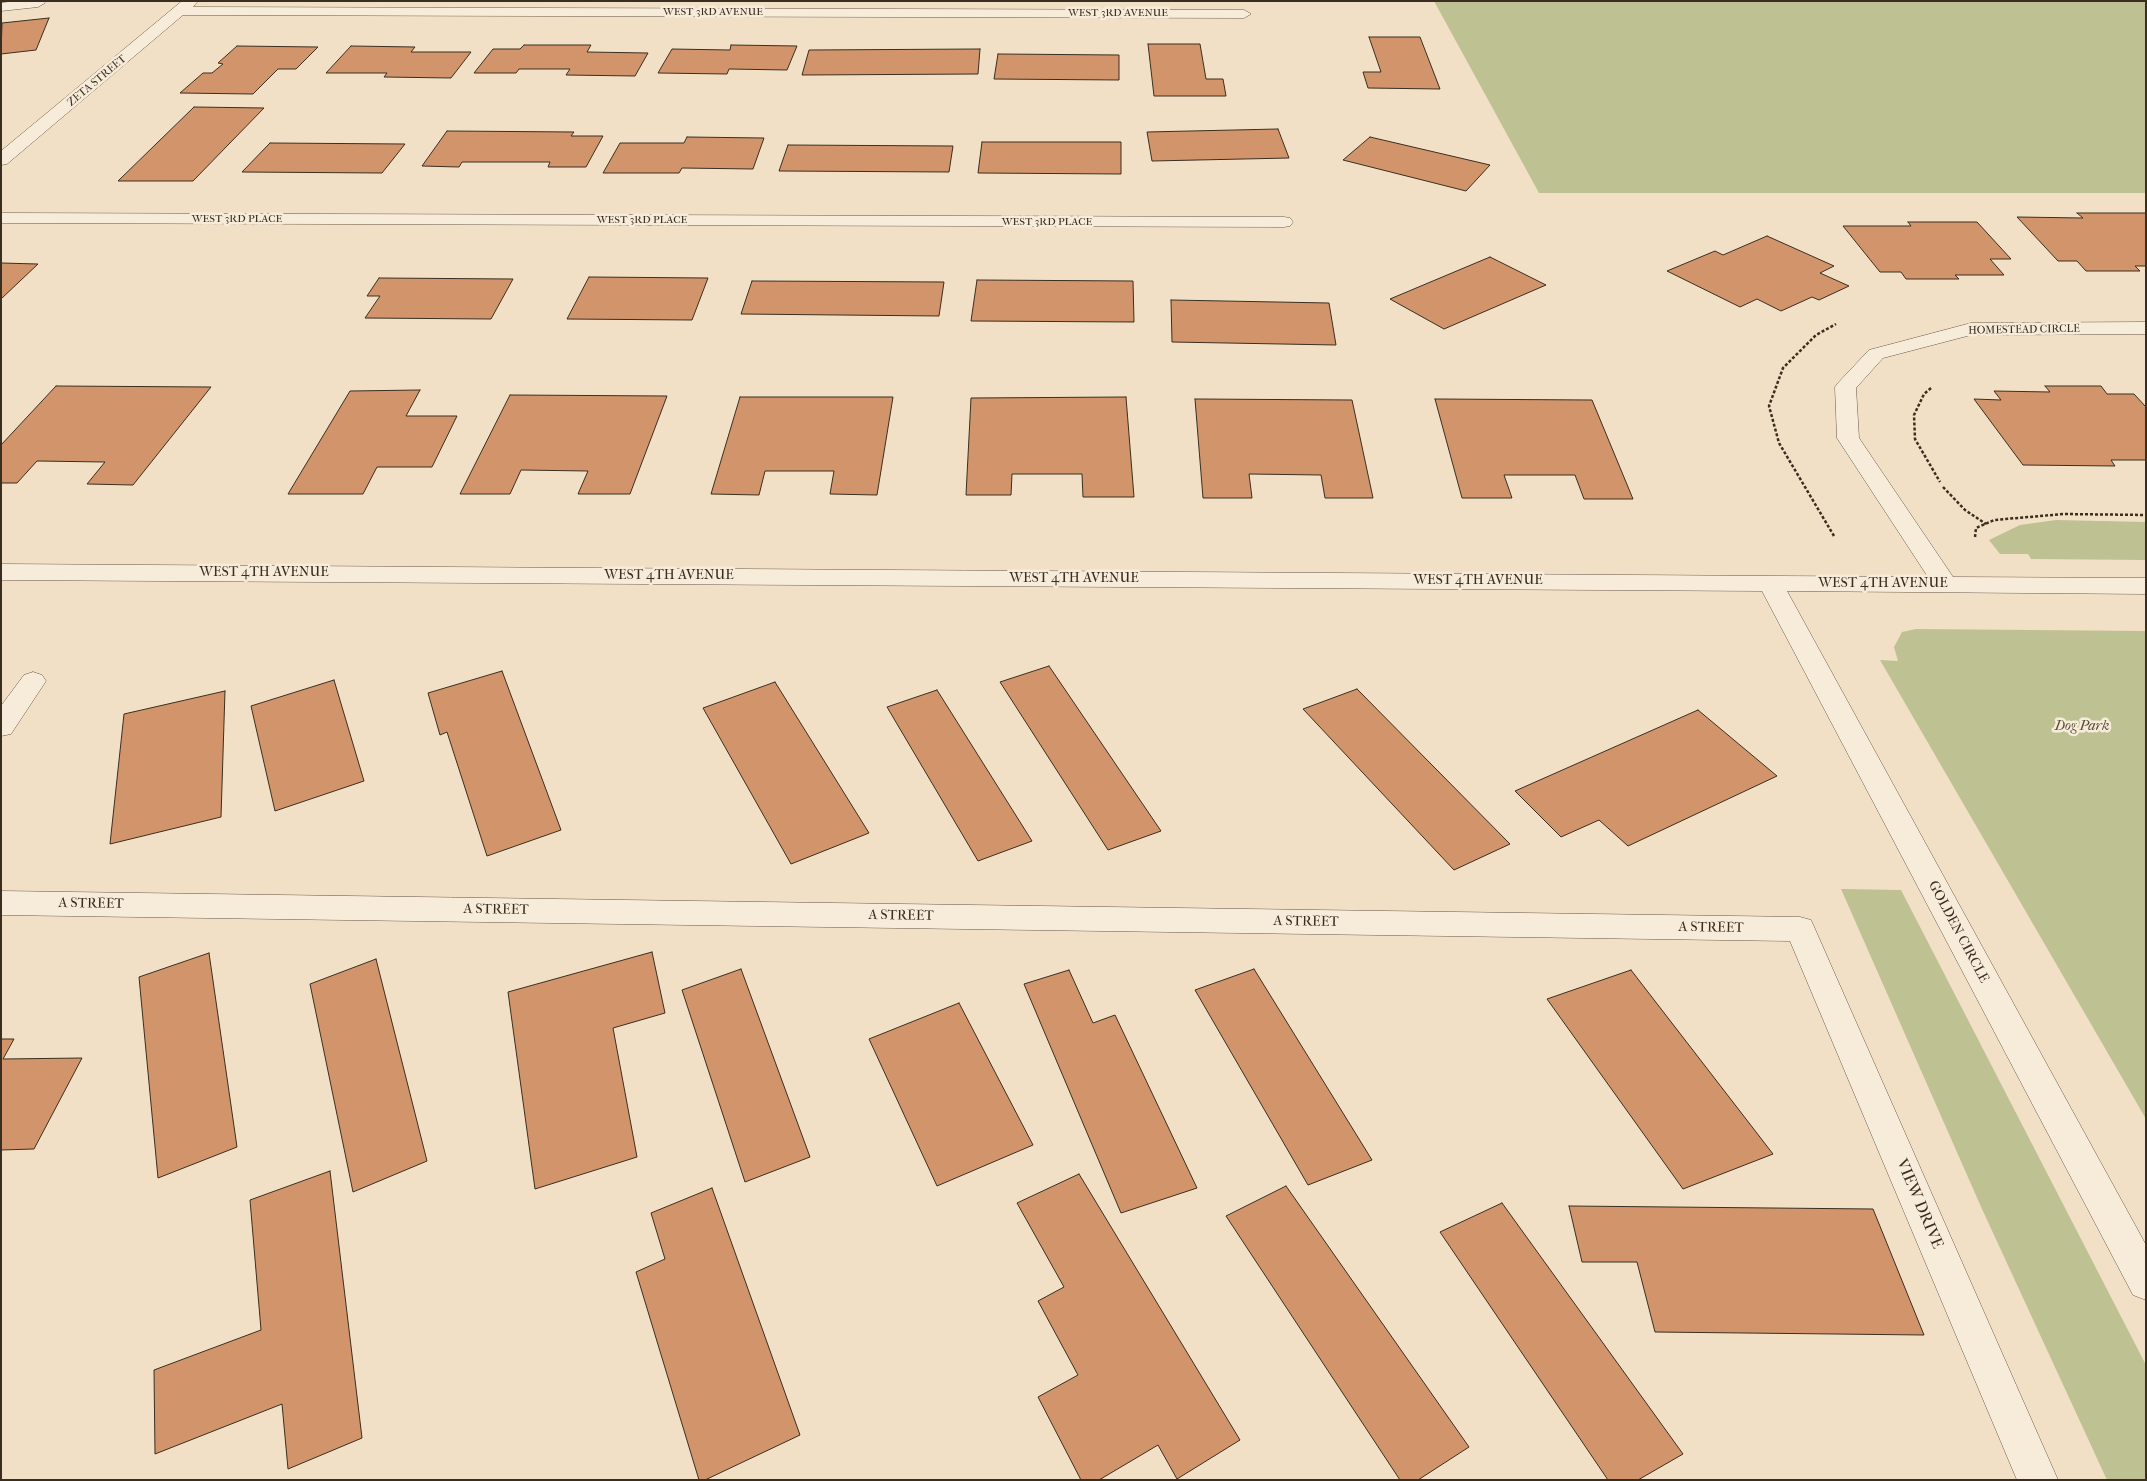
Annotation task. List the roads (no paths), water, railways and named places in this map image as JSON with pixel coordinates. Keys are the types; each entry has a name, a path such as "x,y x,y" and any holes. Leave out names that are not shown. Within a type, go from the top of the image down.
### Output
{"street":[{"path":"1,7 38,3"},
{"name":"WEST 3RD AVENUE","path":"186,6 1244,14"},
{"name":"ZETA STREET","path":"1,160 10,147 186,6"},
{"name":"WEST 3RD PLACE","path":"1,218 1284,222"},
{"name":"HOMESTEAD CIRCLE","path":"1945,584 1848,438 1845,387 1876,354 1971,328 2146,328"},
{"name":"WEST 4TH AVENUE","path":"1,572 2146,586"},
{"name":"GOLDEN CIRCLE","path":"1770,583 2146,1282"},
{"path":"1,728 33,681"},
{"name":"A STREET","path":"1,902 1800,929"},
{"name":"VIEW DRIVE","path":"1800,929 2038,1480"}],"park label":[{"name":"Dog Park","path":"2082,727"}]}
